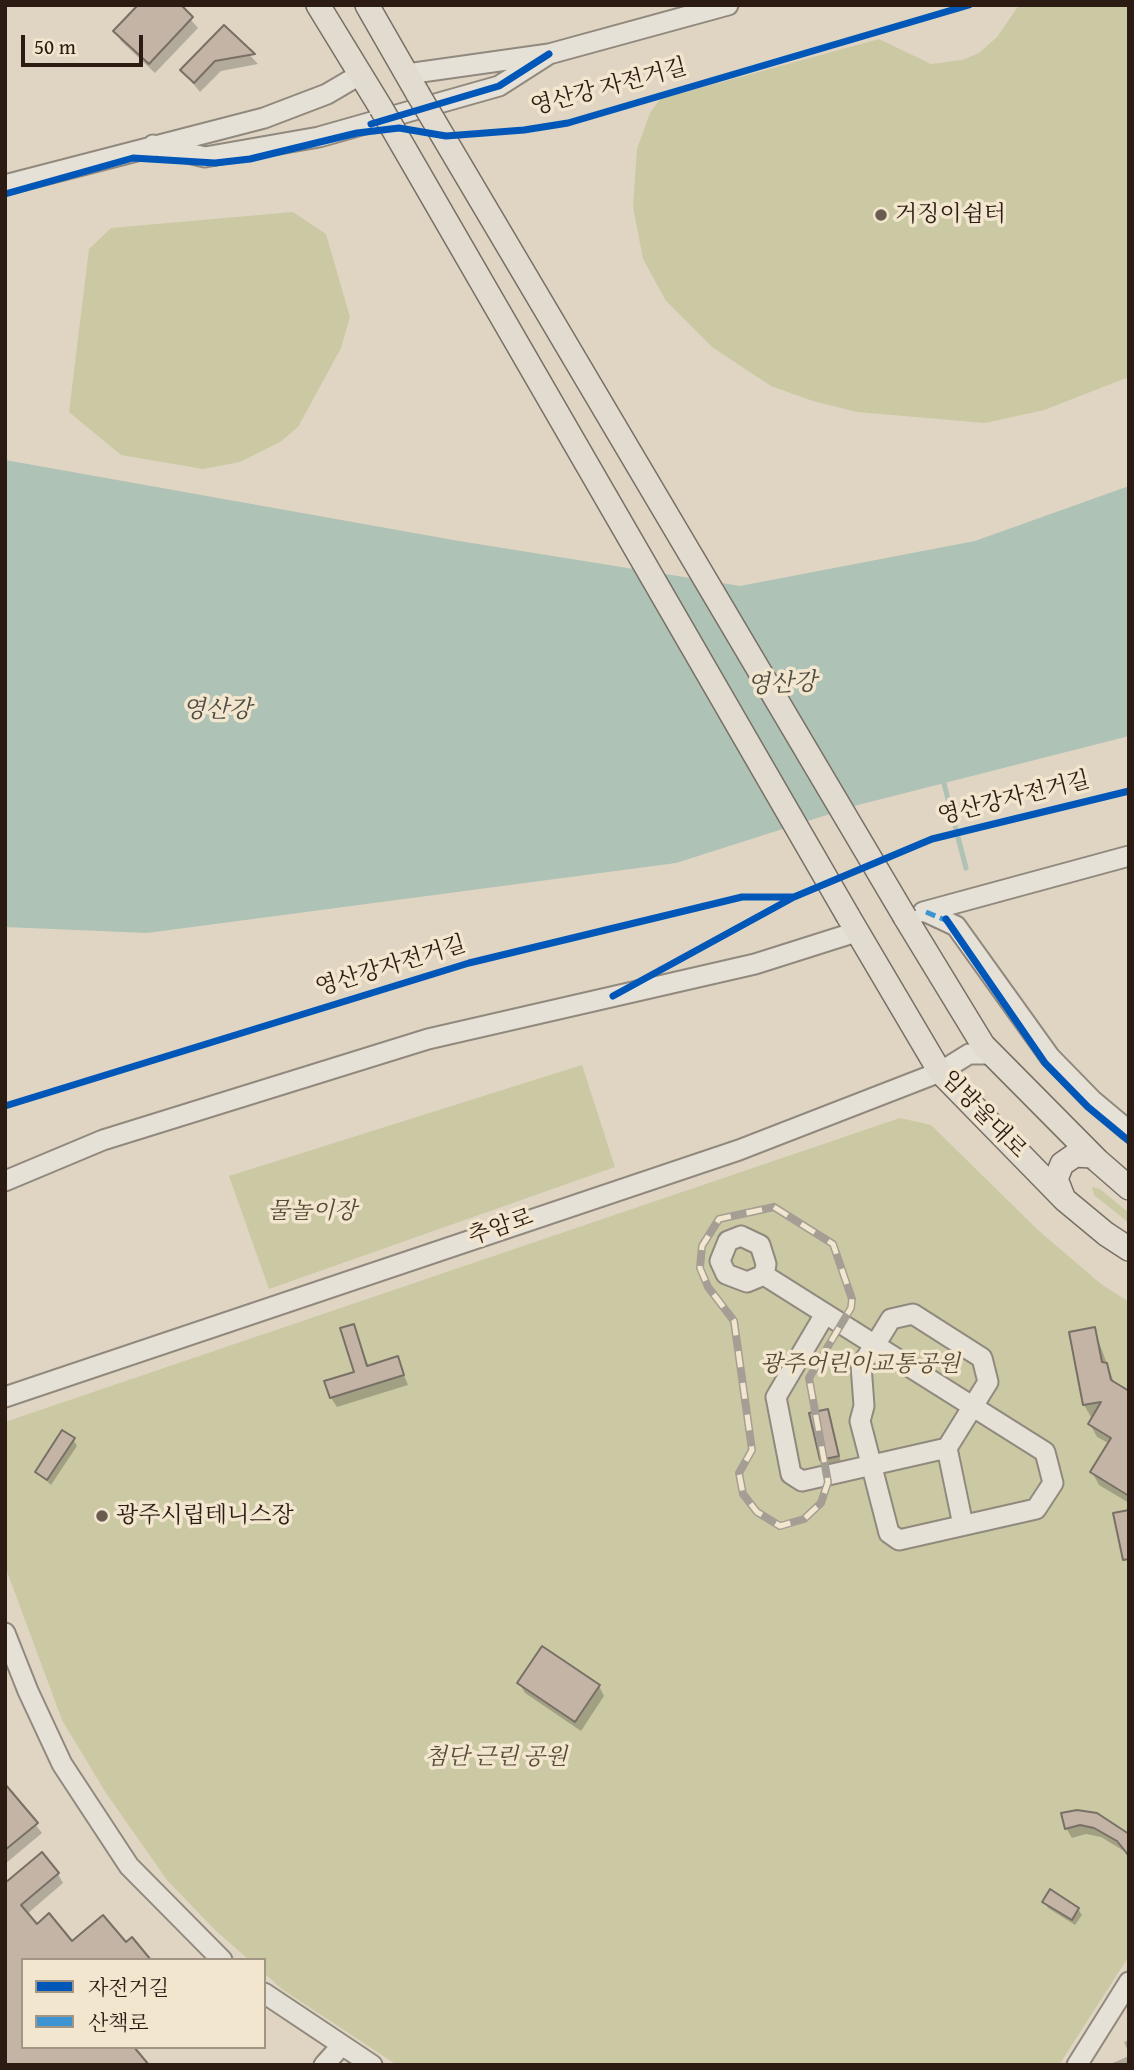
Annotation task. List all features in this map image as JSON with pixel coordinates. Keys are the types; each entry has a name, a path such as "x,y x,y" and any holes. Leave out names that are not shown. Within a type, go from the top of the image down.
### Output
{"main road":[{"path":"318,5 361,74"},
{"path":"367,5 915,915 983,1045 1098,1161 1129,1188"},
{"name":"임방울대로","path":"361,74 940,1072 1065,1200 1105,1234 1129,1250"},
{"path":"1065,1200 1057,1187 1056,1179 1062,1164 1068,1158 1084,1154 1098,1161"}],"street":[{"path":"413,84 549,54 728,5"},
{"path":"153,145 205,157 319,137 499,86 549,54"},
{"path":"5,185 264,118 327,94 361,74"},
{"path":"915,915 1129,856"},
{"path":"915,915 956,926 1050,1057 1092,1100 1129,1130"},
{"path":"5,1181 103,1140 428,1039 755,964 852,924"},
{"name":"추암로","path":"5,1397 739,1150 940,1072 969,1054 992,1054"},
{"path":"764,1275 825,1314 875,1345 973,1407 1045,1452 1053,1483 1036,1509 899,1540 889,1533 873,1466 860,1421 864,1406 861,1366 875,1345 891,1319 912,1314 982,1359 988,1382 973,1407 947,1448 873,1466 802,1481 791,1474 776,1397 825,1314"},
{"path":"947,1448 963,1525"},
{"path":"5,1633 62,1764 129,1866 220,1958"},
{"path":"1077,2065 1129,1982"},
{"path":"266,1994 372,2065"},
{"path":"324,2065 342,2045"}],"green space":[{"name":"거징이쉼터","path":"1019,5 1129,5 1129,377 1044,410 985,423 857,412 813,401 771,386 712,347 666,301 643,259 633,207 637,149 650,113 660,99 879,39 931,64 962,60 979,53 997,37"},
{"path":"293,212 326,234 350,317 341,348 298,427 280,442 240,462 203,469 121,455 69,412 89,249 111,228"},
{"name":"물놀이장","path":"582,1065 615,1167 269,1289 229,1176"},
{"name":"첨단 근린 공원","path":"900,1118 931,1125 1038,1230 1101,1284 1129,1302 1129,1956 1059,2065 397,2065 283,1990 266,1975 266,1958 247,1958 214,1929 167,1880 106,1793 62,1720 5,1566 5,1422"},
{"path":"1092,1187 1100,1189 1129,1213 1129,1223 1094,1195"}],"water":[{"name":"영산강","path":"5,460 459,541 740,586 975,541 1129,486 1129,736 858,805 676,863 147,933 5,927"}],"building":[{"path":"138,5 181,5 193,17 149,64 113,31"},
{"path":"224,25 255,54 215,61 194,83 180,70"},
{"path":"354,1324 367,1366 398,1356 404,1375 330,1398 324,1381 354,1372 340,1328"},
{"path":"1095,1327 1102,1362 1107,1363 1111,1380 1129,1391 1129,1496 1090,1472 1111,1438 1088,1424 1101,1402 1083,1405 1069,1332"},
{"path":"828,1409 839,1456 820,1460 809,1413"},
{"path":"62,1430 75,1438 47,1480 35,1472"},
{"path":"1129,1510 1129,1559 1123,1560 1113,1513"},
{"path":"542,1646 600,1685 575,1722 517,1683"},
{"path":"5,1784 38,1823 5,1850"},
{"path":"1077,1810 1097,1813 1129,1834 1129,1856 1117,1841 1094,1828 1080,1825 1065,1829 1061,1813"},
{"path":"42,1852 59,1873 21,1905 37,1924 49,1913 72,1941 103,1915 126,1942 132,1937 149,1958 21,1958 21,2049 136,2049 149,2065 5,2065 5,1883"},
{"path":"1050,1889 1079,1908 1072,1920 1042,1902"}],"waterway":[{"path":"942,776 966,868"}],"railway":[{"path":"774,1207 833,1244 852,1299 851,1308 809,1378 828,1482 821,1503 804,1519 780,1526 757,1512 743,1494 739,1473 752,1450 734,1321 708,1287 700,1268 702,1246 719,1219 774,1207"}],"marked path":[{"path":"926,912 950,922"}],"cycle path":[{"name":"영산강 자전거길","path":"5,194 133,158 215,163 250,159 357,133 399,128 446,136 524,130 568,123 969,5"},
{"path":"371,124 499,86 549,54"},
{"name":"영산강자전거길","path":"613,996 794,897 932,839 1129,791"},
{"name":"영산강자전거길","path":"5,1106 469,963 742,897 794,897"},
{"path":"946,919 1045,1063 1088,1107 1129,1141"}],"place":[{"name":"거징이쉼터","path":"881,215"},
{"name":"광주시립테니스장","path":"102,1516"}],"park label":[{"name":"광주어린이교통공원","path":"860,1365"}]}
